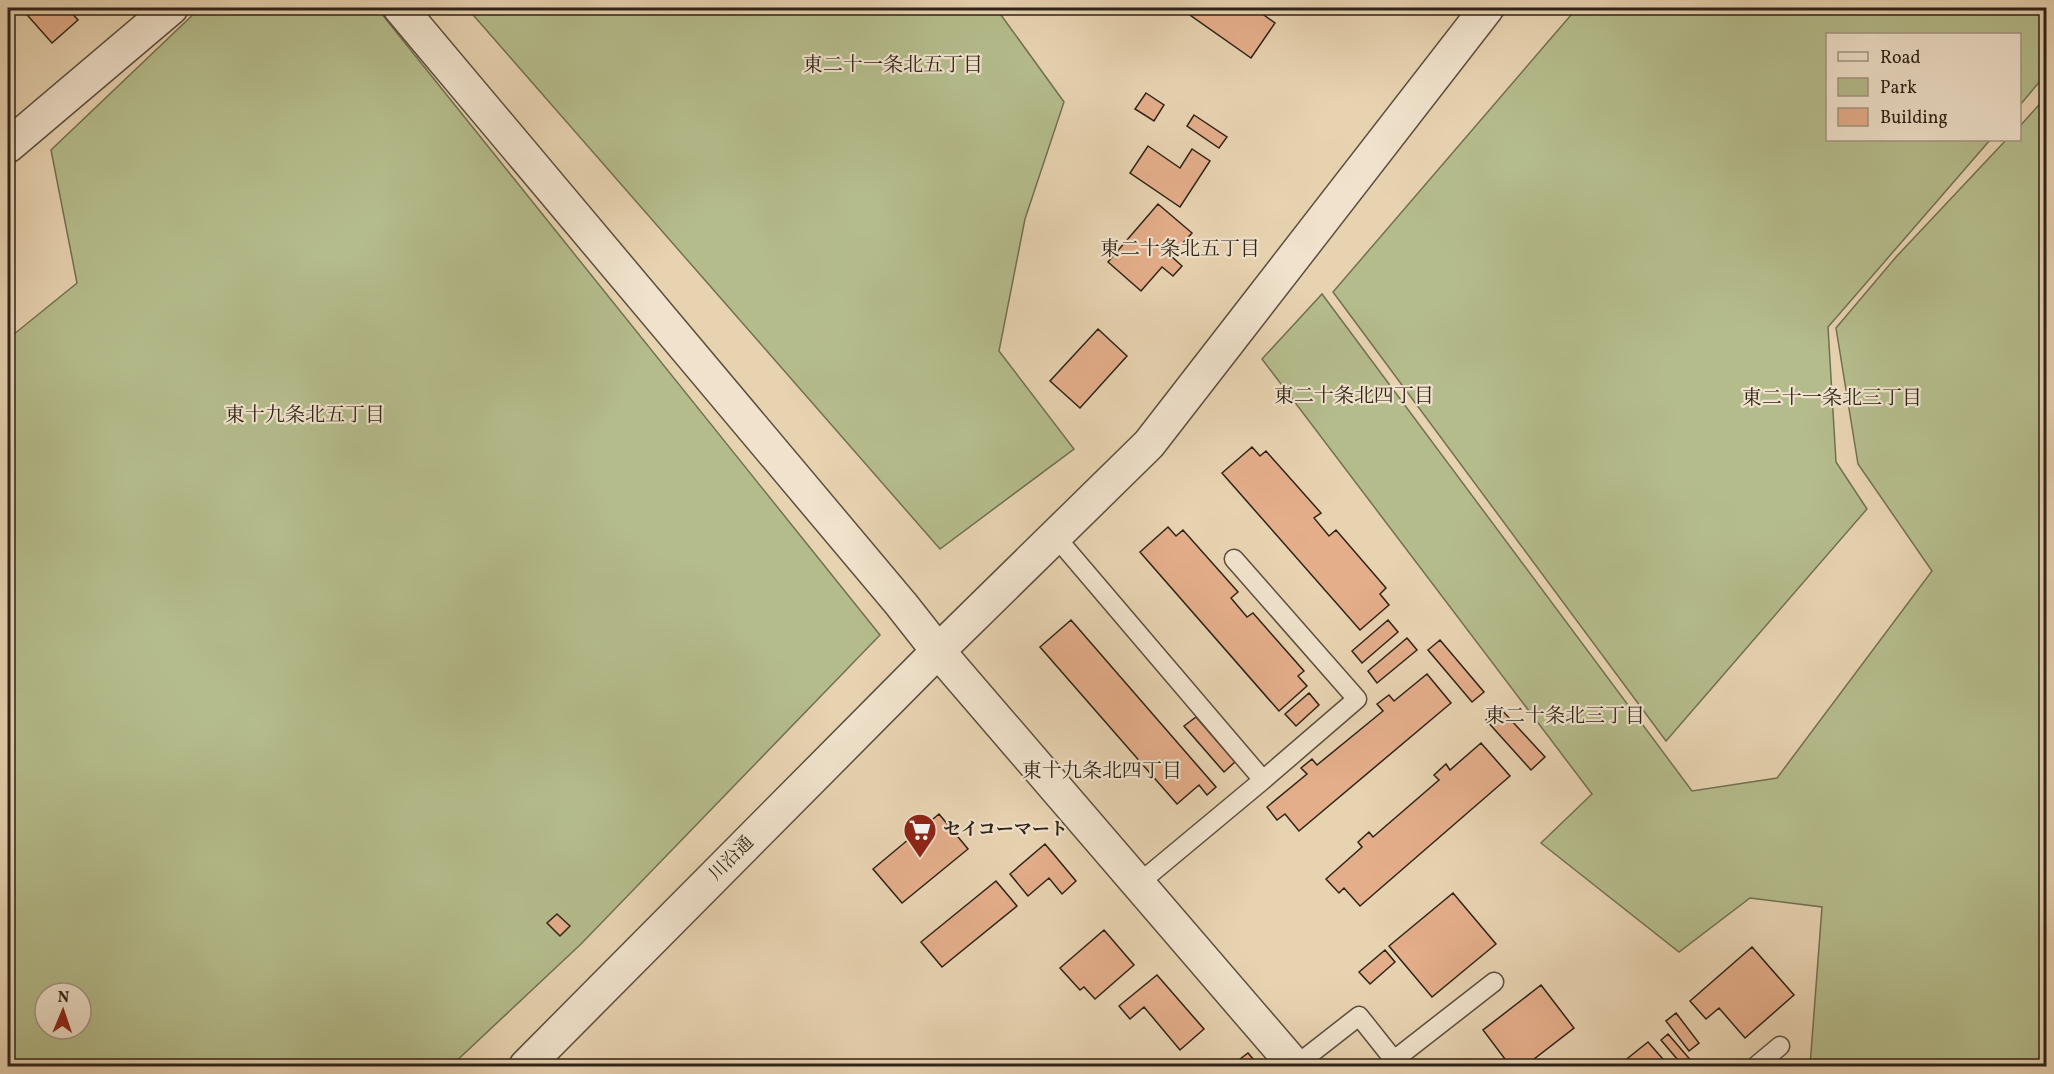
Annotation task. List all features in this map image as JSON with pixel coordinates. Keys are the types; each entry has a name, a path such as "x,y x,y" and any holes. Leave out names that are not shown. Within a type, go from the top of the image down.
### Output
{"street":[{"path":"8,146 171,8"},
{"path":"400,8 938,651 1295,1066"},
{"name":"川沿通","path":"526,1066 938,651 1149,444 1487,8"}],"lane":[{"path":"1055,536 1263,780"},
{"path":"1138,884 1357,699 1234,559"},
{"path":"1295,1066 1359,1016 1394,1060 1494,982"},
{"path":"1756,1066 1780,1046"}],"green space":[{"path":"200,8 377,8 880,635 581,944 451,1066 8,1066 8,339 77,283 51,150"},
{"path":"467,8 996,8 1064,102 1025,219 999,351 1074,449 940,549"},
{"path":"1577,8 2046,8 2046,74 2021,104 2021,33 1826,33 1826,141 1989,141 1828,327 1836,462 1867,509 1666,741 1333,292"},
{"path":"2046,97 2046,1066 1810,1066 1822,907 1750,898 1679,952 1541,843 1592,794 1262,359 1322,294 1692,791 1777,778 1932,571 1858,464 1836,328 1896,257 2005,141 2021,141 2021,125"}],"building":[{"path":"21,8 67,8 78,20 52,43"},
{"path":"1196,8 1254,8 1275,23 1251,58 1190,15"},
{"path":"1146,93 1164,105 1154,121 1135,109"},
{"path":"1194,115 1227,137 1219,148 1187,126"},
{"path":"1148,146 1180,168 1192,149 1210,161 1180,207 1130,173"},
{"path":"1158,204 1192,233 1171,256 1182,266 1173,276 1162,267 1141,291 1108,262"},
{"path":"1098,329 1127,356 1080,408 1050,381"},
{"path":"1252,447 1260,456 1266,451 1321,513 1314,518 1329,536 1336,530 1386,588 1380,594 1389,605 1360,630 1222,473"},
{"path":"1168,527 1176,536 1183,530 1238,592 1231,598 1247,617 1253,613 1304,671 1298,676 1307,686 1279,711 1140,552"},
{"path":"1071,620 1216,787 1207,795 1199,785 1177,804 1040,647"},
{"path":"1388,620 1398,632 1362,663 1352,651"},
{"path":"1407,638 1417,650 1377,683 1368,671"},
{"path":"1440,640 1484,692 1472,702 1428,650"},
{"path":"1427,674 1451,703 1299,831 1285,814 1277,820 1267,807 1307,774 1301,768 1312,759 1317,765 1383,711 1377,704 1389,695 1394,701"},
{"path":"1309,693 1319,705 1296,726 1285,714"},
{"path":"1499,707 1545,757 1531,770 1486,720"},
{"path":"1196,717 1235,762 1224,772 1184,726"},
{"path":"1481,743 1510,776 1360,906 1344,888 1339,893 1326,879 1362,847 1358,842 1369,832 1373,837 1439,780 1434,775 1446,764 1450,770"},
{"name":"セイコーマート","path":"939,814 968,849 902,903 873,869"},
{"path":"1045,844 1076,881 1062,894 1049,878 1028,896 1010,874"},
{"path":"996,881 1017,906 942,967 921,942"},
{"path":"1453,893 1496,944 1432,997 1389,946"},
{"path":"557,914 570,926 560,936 547,923"},
{"path":"1104,930 1134,965 1095,999 1084,987 1080,990 1060,968"},
{"path":"1752,947 1794,995 1745,1038 1719,1008 1706,1019 1690,1001"},
{"path":"1385,950 1395,962 1370,984 1359,972"},
{"path":"1157,975 1204,1029 1180,1050 1144,1007 1130,1019 1119,1006"},
{"path":"1541,985 1574,1028 1525,1066 1495,1066 1505,1059 1483,1030"},
{"path":"1676,1013 1699,1043 1689,1051 1666,1021"},
{"path":"1668,1034 1694,1064 1683,1066 1661,1040"},
{"path":"1648,1042 1669,1066 1618,1066"},
{"path":"1248,1053 1259,1066 1231,1066"}],"place":[{"name":"セイコーマート","path":"920,859"}],"district":[{"name":"東二十一条北五丁目","path":"893,66"},
{"name":"東二十条北五丁目","path":"1180,250"},
{"name":"東二十条北四丁目","path":"1354,397"},
{"name":"東二十一条北三丁目","path":"1832,399"},
{"name":"東十九条北五丁目","path":"305,416"},
{"name":"東二十条北三丁目","path":"1565,717"},
{"name":"東十九条北四丁目","path":"1102,772"}]}
